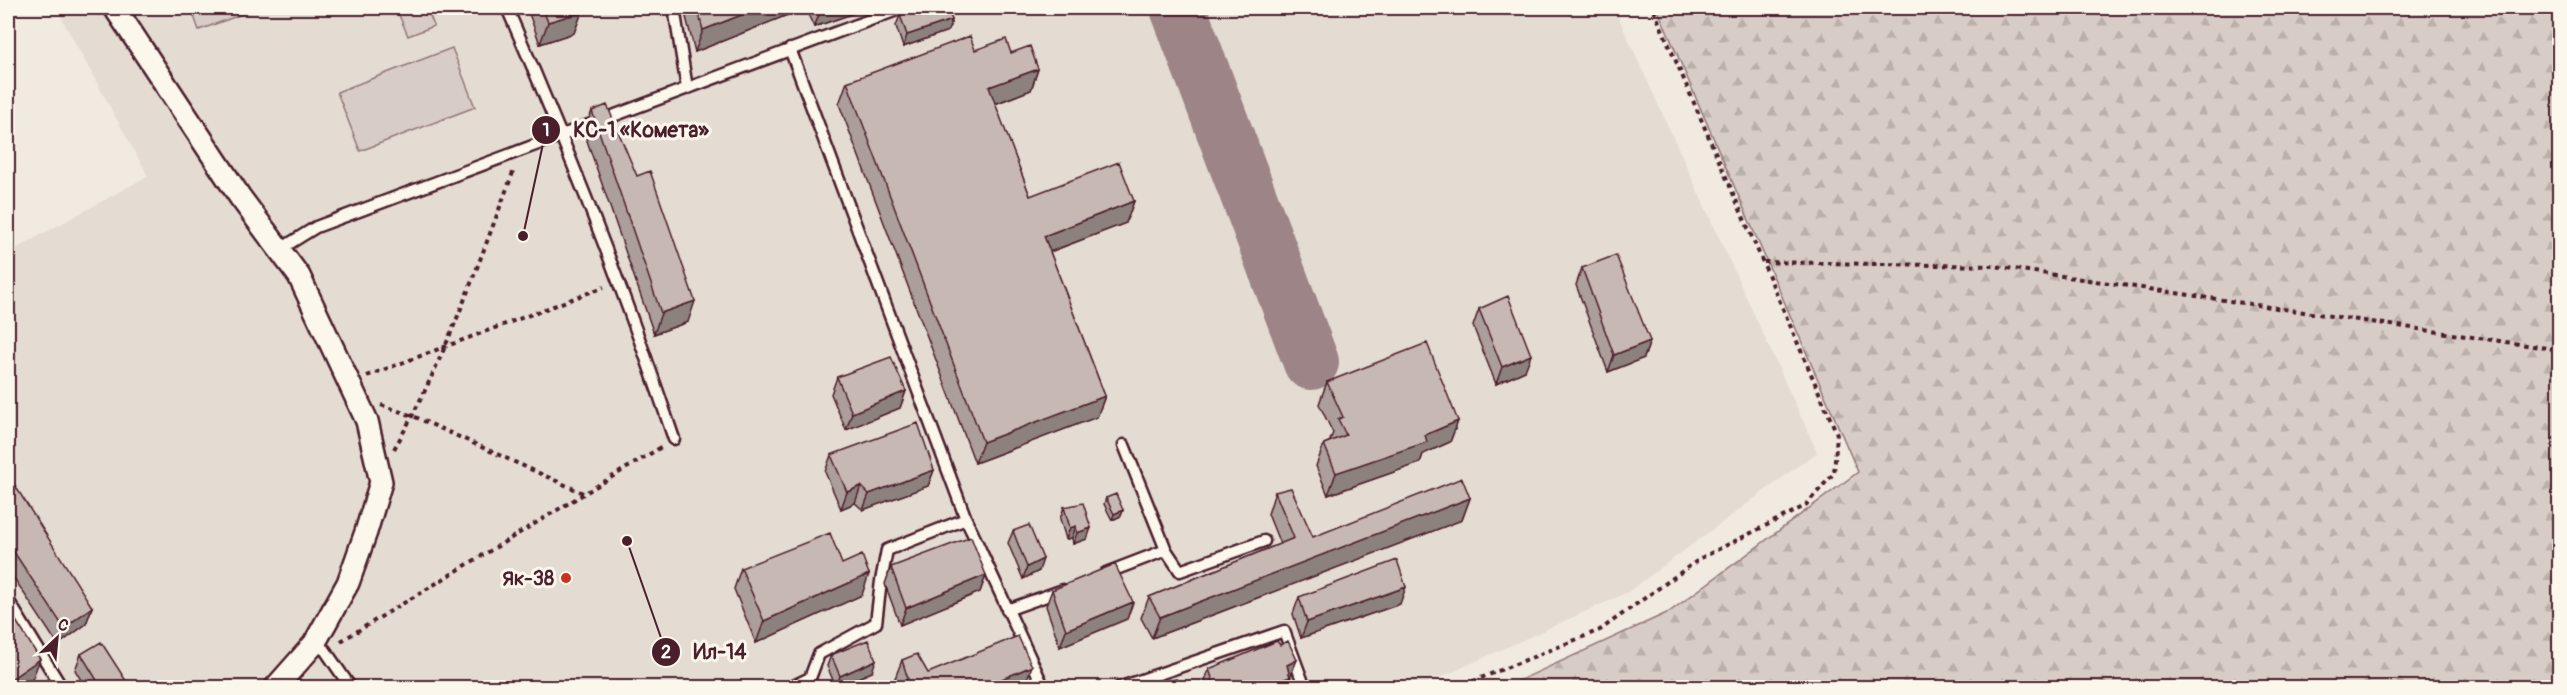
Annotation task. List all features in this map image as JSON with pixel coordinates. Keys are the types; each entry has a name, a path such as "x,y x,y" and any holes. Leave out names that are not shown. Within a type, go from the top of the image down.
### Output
{"street":[{"path":"115,8 240,197 299,276 367,421 381,482 348,583 320,647 275,687"}],"lane":[{"path":"507,8 562,135 618,282 674,440"},
{"path":"675,8 687,88"},
{"path":"279,250 316,226 902,8"},
{"path":"790,49 966,519 1044,687"},
{"path":"1124,445 1166,550 1180,571 1264,541"},
{"path":"789,687 810,678 819,654 876,624 887,550 966,519"},
{"path":"1100,576 1166,550"},
{"path":"1007,610 1078,584"},
{"path":"8,600 62,687"},
{"path":"1118,687 1284,631 1305,687"},
{"path":"320,647 351,687"}],"path":[{"path":"1456,687 1600,630 1701,558 1805,506 1834,473 1837,435 1653,8"},
{"path":"379,475 413,416 446,346 522,149"},
{"path":"1764,262 1994,266 2559,350"},
{"path":"353,390 446,346 618,282"},
{"path":"353,390 584,494"},
{"path":"320,647 674,440"}],"shaded area":[{"path":"56,8 1614,8 1817,452 1628,592 1419,687 8,688 8,253 148,176"}],"green space":[{"path":"191,8 259,8 199,30"},
{"path":"396,8 427,8 434,26 408,36"},
{"path":"1657,8 2559,8 2559,687 1505,687 1669,612 1858,472"},
{"path":"452,48 475,107 360,151 337,92"}],"building":[{"path":"542,8 580,8 582,12 548,22"},
{"path":"697,8 759,8 703,30"},
{"path":"923,8 947,8 952,20 907,35 900,15"},
{"path":"970,36 975,50 1006,39 1011,53 1030,46 1038,69 989,87 1030,196 1119,162 1134,201 1044,236 1105,396 983,442 847,82"},
{"path":"607,105 637,176 650,171 695,301 661,313 592,111"},
{"path":"1616,255 1650,341 1614,355 1582,268"},
{"path":"1508,296 1531,355 1502,367 1479,309"},
{"path":"1427,343 1458,421 1425,435 1427,442 1336,473 1324,444 1346,435 1338,419 1343,417 1327,382"},
{"path":"891,357 906,391 852,413 837,377"},
{"path":"918,423 934,470 869,494 861,486 847,492 831,455"},
{"path":"1462,478 1470,498 1160,617 1149,597 1294,538 1275,492 1291,488 1313,537"},
{"path":"14,484 92,607 64,628 8,543 8,488"},
{"path":"1116,494 1123,510 1114,514 1106,498"},
{"path":"1083,503 1091,528 1077,533 1076,526 1070,528 1064,507"},
{"path":"1029,525 1043,559 1027,567 1013,531"},
{"path":"830,533 842,564 862,555 869,574 764,621 741,568"},
{"path":"971,537 986,575 906,608 891,567"},
{"path":"1397,560 1406,587 1307,622 1299,597"},
{"path":"1115,564 1133,602 1066,630 1052,590"},
{"path":"8,608 40,659 8,681"},
{"path":"1018,636 1032,666 983,687 891,687 908,679 902,660 917,654 928,673"},
{"path":"868,640 876,660 840,676 831,655"},
{"path":"1277,641 1280,645 1288,641 1297,660 1287,665 1290,677 1261,687 1215,687 1209,669"},
{"path":"101,642 130,687 101,687 81,654"},
{"path":"1176,679 1180,687 1153,687"}],"taxiway":[{"path":"1178,8 1311,362"}],"place":[{"name":"КС-1 «Комета»","path":"523,236"},
{"name":"Ил-14","path":"627,541"},
{"name":"Як-38","path":"566,578"}]}
